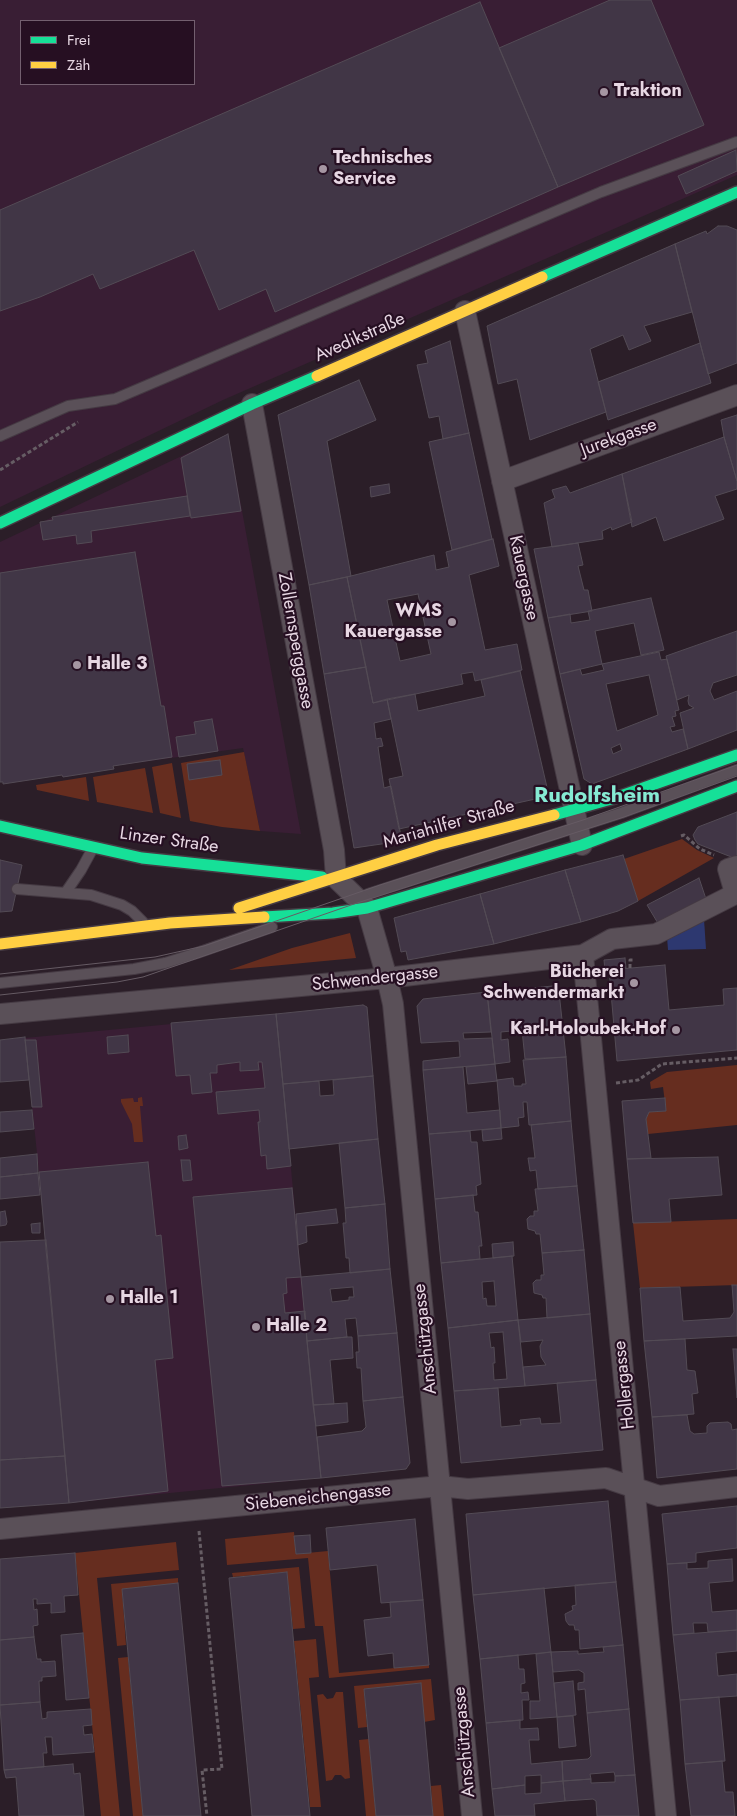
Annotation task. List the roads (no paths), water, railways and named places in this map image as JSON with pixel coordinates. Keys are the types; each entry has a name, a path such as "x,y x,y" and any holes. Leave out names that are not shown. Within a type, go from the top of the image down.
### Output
{"street":[{"name":"Avedikstraße","path":"0,523 252,404 737,192"},
{"name":"Kauergasse","path":"465,311 578,827"},
{"name":"Jurekgasse","path":"502,481 737,395"},
{"name":"Zollernsperggasse","path":"252,404 334,850 336,878"},
{"name":"Mariahilfer Straße","path":"170,924 222,913 372,865 499,828 578,827 615,798 737,755"},
{"name":"Mariahilfer Straße","path":"0,944 147,926 308,915 357,902 578,827 737,786"},
{"name":"Linzer Straße","path":"0,826 157,860 336,878"},
{"name":"Schwendergasse","path":"0,1014 387,978 583,954 612,939 656,934 736,893 733,867"},
{"name":"Anschützgasse","path":"336,878 357,902 387,978 393,1004 472,1816"},
{"name":"Hollergasse","path":"583,954 666,1816"},
{"name":"Siebeneichengasse","path":"0,1529 440,1486 468,1489 606,1478 659,1496 737,1487"}],"lane":[{"path":"0,436 68,406 115,399 601,192 737,142"},
{"path":"357,902 578,827 737,770"},
{"path":"66,892 81,870 93,847"},
{"path":"17,889 66,892 91,896 122,905 132,911 147,926"},
{"path":"170,924 320,903"},
{"path":"0,983 134,969 197,953 308,915"}],"water":[{"path":"704,919 706,949 668,950 667,937"}],"tram line":[{"path":"0,974 155,957 204,946 380,885 583,820 737,765"},
{"path":"0,995 117,982 143,977 354,904 624,817 737,776"}],"place":[{"name":"Traktion","path":"604,92"},
{"name":"Technisches Service","path":"323,169"},
{"name":"WMS Kauergasse","path":"452,622"},
{"name":"Halle 3","path":"77,665"},
{"name":"Bücherei Schwendermarkt","path":"634,983"},
{"name":"Karl-Holoubek-Hof","path":"676,1030"},
{"name":"Halle 1","path":"110,1299"},
{"name":"Halle 2","path":"256,1327"}],"district":[{"name":"Rudolfsheim","path":"597,797"}]}
